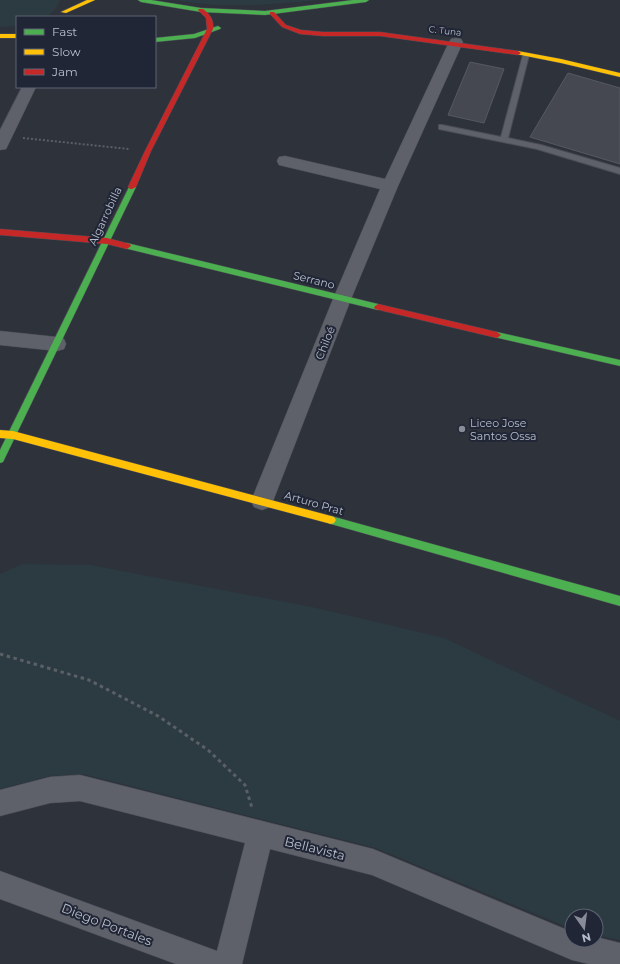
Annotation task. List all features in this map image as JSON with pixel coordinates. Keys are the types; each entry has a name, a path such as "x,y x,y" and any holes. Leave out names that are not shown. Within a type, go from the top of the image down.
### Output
{"main road":[{"path":"63,14 71,0"},
{"path":"63,14 92,0"},
{"path":"141,0 201,10 268,13"},
{"path":"239,20 268,13 366,0"},
{"path":"170,14 189,8"},
{"path":"201,10 211,20 212,25 208,33"},
{"name":"C. Tuna","path":"268,13 287,29 309,33 363,32 456,42 592,67 620,75"},
{"path":"156,40 182,38 208,33 228,24"},
{"name":"Algarrobilla","path":"0,459 107,242 148,151 208,33"},
{"name":"Serrano","path":"0,232 107,242 342,299 620,363"},
{"name":"Arturo Prat","path":"0,434 13,435 262,501 620,601"}],"street":[{"name":"Chiloé","path":"262,501 342,299 390,186 456,42"},
{"path":"1,139 28,88"},
{"path":"286,161 390,186"},
{"path":"0,338 57,344"},
{"name":"Bellavista","path":"0,803 50,790 80,788 260,835 373,862 572,955 620,957"},
{"path":"228,964 260,835"},
{"name":"Diego Portales","path":"0,885 214,964"}],"lane":[{"path":"504,140 526,55"},
{"path":"442,127 538,147 620,171"}],"path":[{"path":"1,139 148,151"},
{"path":"0,654 90,680 158,716 208,750 245,785 260,835"}],"shaded area":[{"path":"0,0 60,0 56,8 49,16 16,16 16,26 0,27"},
{"path":"175,0 318,0 265,5 229,5 193,3"},
{"path":"22,564 90,565 312,607 444,638 620,721 620,940 604,937 604,908 564,908 564,926 376,848 83,774 50,776 0,789 0,574"}],"building":[{"path":"470,62 504,69 484,123 448,115"},
{"path":"568,73 620,88 620,164 530,137"}],"traffic: fast":[{"path":"141,0 201,10 265,13 366,0"},
{"path":"156,40 195,36 218,28"},
{"path":"0,459 132,187"},
{"path":"127,246 378,307"},
{"path":"497,335 620,363"},
{"path":"331,520 620,601"}],"traffic: slow":[{"path":"64,12 92,0"},
{"path":"0,36 16,36"},
{"path":"518,53 561,61 620,75"},
{"path":"0,434 13,435 331,520"}],"traffic: jam":[{"path":"132,187 148,151 210,29 209,18 201,10"},
{"path":"272,13 284,26 300,32 323,34 380,34 518,53"},
{"path":"0,232 107,241 127,246"},
{"path":"378,307 497,335"}],"place":[{"name":"Liceo Jose Santos Ossa","path":"462,429"}]}
